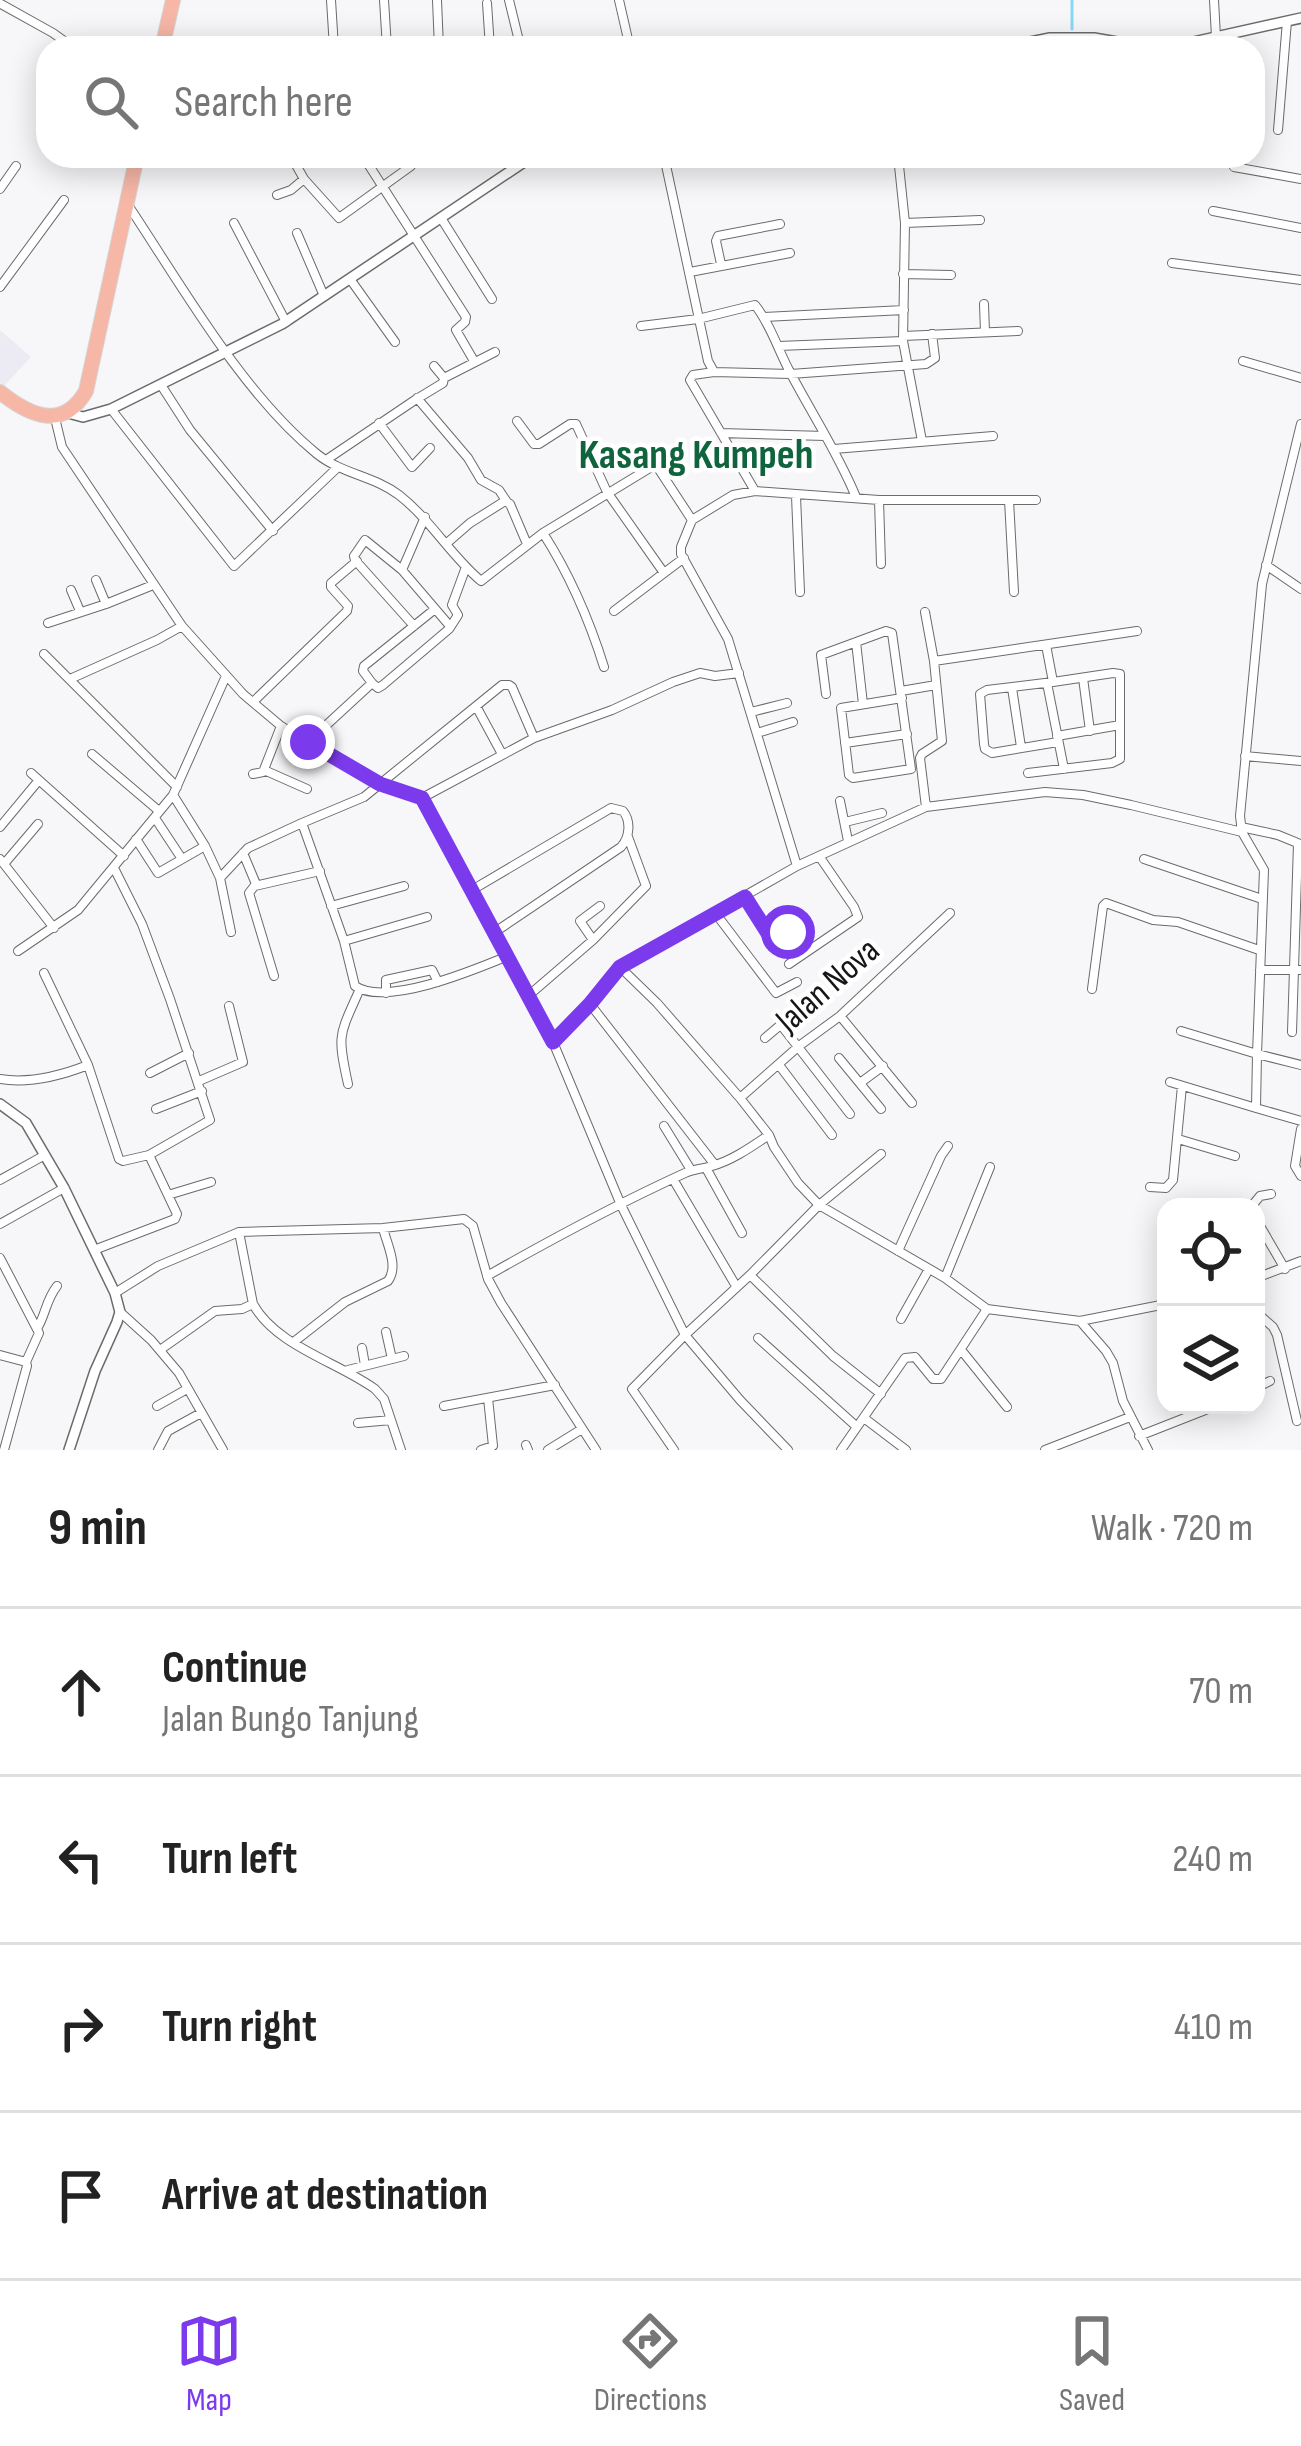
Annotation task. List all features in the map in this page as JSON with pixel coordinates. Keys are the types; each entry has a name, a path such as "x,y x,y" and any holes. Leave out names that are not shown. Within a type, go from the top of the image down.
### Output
{"highway":[{"path":"165,36 173,0"},
{"path":"0,392 29,410 61,415 78,404 86,391 134,168"}],"street":[{"path":"331,0 333,36"},
{"path":"384,0 386,36"},
{"path":"437,0 438,36"},
{"path":"509,0 518,36"},
{"path":"619,0 627,36"},
{"path":"1214,0 1216,36"},
{"path":"1,3 55,36"},
{"path":"487,3 489,36"},
{"path":"1220,36 1301,18"},
{"path":"1279,130 1287,21"},
{"path":"0,189 16,166"},
{"path":"298,168 339,218 409,168"},
{"path":"370,168 466,317 456,330 474,361"},
{"path":"507,168 286,322 111,409 83,417 61,415 62,447 182,626 226,676 281,726 380,784 422,798 553,1042 621,1205 685,1335 788,1450"},
{"path":"667,168 698,319 714,372"},
{"path":"899,168 905,223 903,339 922,441"},
{"path":"1240,168 1301,178"},
{"path":"277,195 304,179"},
{"path":"0,287 64,200"},
{"path":"126,202 226,353 284,422 337,468 396,493 425,517 478,579 485,580 527,544 653,466 692,520"},
{"path":"1213,211 1301,228"},
{"path":"441,218 492,298"},
{"path":"905,223 980,220"},
{"path":"235,224 286,322"},
{"path":"721,264 718,236 780,224"},
{"path":"297,232 324,296"},
{"path":"690,272 790,253"},
{"path":"1172,263 1301,280"},
{"path":"903,274 951,275"},
{"path":"350,279 394,342"},
{"path":"984,304 985,332"},
{"path":"641,326 698,319 750,305 758,308 856,497"},
{"path":"764,317 904,310"},
{"path":"778,346 1018,331"},
{"path":"754,491 689,380 692,376 791,374 932,362 932,334"},
{"path":"444,377 495,352"},
{"path":"1243,362 1301,378"},
{"path":"434,366 444,377"},
{"path":"326,460 443,383 444,377"},
{"path":"161,385 190,430 274,531"},
{"path":"417,398 482,480 499,490 527,544"},
{"path":"111,409 232,566 337,468"},
{"path":"517,421 538,445 576,424 607,492 664,573"},
{"path":"379,424 412,467 430,448"},
{"path":"1256,1108 1264,870 1240,816 1266,566 1300,431"},
{"path":"720,433 825,436"},
{"path":"834,449 994,436"},
{"path":"797,866 724,627 684,558 681,547 692,520 733,495 754,491 879,500 1036,500"},
{"path":"796,496 800,592"},
{"path":"879,500 880,564"},
{"path":"1010,500 1014,592"},
{"path":"447,543 507,502"},
{"path":"402,570 425,517"},
{"path":"544,533 565,567 604,667"},
{"path":"414,626 356,561 354,556 366,540 402,570 449,625"},
{"path":"614,611 684,558"},
{"path":"253,702 347,611 348,605 331,587 356,561"},
{"path":"1266,566 1301,589"},
{"path":"435,609 364,666 378,688 449,629 458,615 452,604 466,567"},
{"path":"96,580 106,604"},
{"path":"48,622 154,584"},
{"path":"71,590 80,612"},
{"path":"926,612 942,741 920,758 926,807"},
{"path":"69,680 182,626"},
{"path":"826,694 821,656 886,631 892,633 901,694 907,734 909,770 850,777 841,708 862,704 901,694 936,685"},
{"path":"934,661 1137,631"},
{"path":"856,642 862,704"},
{"path":"1046,645 1064,769"},
{"path":"44,654 175,791 220,878 231,932"},
{"path":"422,798 534,738 695,674 739,673"},
{"path":"1028,773 1117,762 1121,753 1120,674 987,690 980,694 983,744 992,753 1120,725"},
{"path":"18,951 77,910 175,791 226,676"},
{"path":"1083,678 1090,730"},
{"path":"308,742 372,683"},
{"path":"220,878 248,848 364,797 502,685 509,685 534,738"},
{"path":"1012,688 1021,747"},
{"path":"751,712 787,703"},
{"path":"476,706 502,754"},
{"path":"757,733 793,722"},
{"path":"253,774 264,770 281,726"},
{"path":"845,742 907,734"},
{"path":"92,754 157,814 182,859"},
{"path":"1245,756 1301,761"},
{"path":"264,770 307,789"},
{"path":"0,827 35,777 124,856"},
{"path":"553,1042 620,967 797,866 926,807 1045,792 1083,795 1278,835 1300,844 1292,1032"},
{"path":"840,801 848,841"},
{"path":"472,890 611,808 627,816 628,837 646,886 528,996"},
{"path":"845,822 882,813"},
{"path":"302,823 359,991 386,992 386,980 432,970 438,982 508,956"},
{"path":"38,824 2,862 54,928"},
{"path":"495,932 621,847 628,837"},
{"path":"136,839 156,872 205,846"},
{"path":"243,853 255,886"},
{"path":"789,964 858,917 819,856"},
{"path":"1144,859 1262,899"},
{"path":"44,974 88,1065 119,1159 149,1155 210,1120 142,924 114,868"},
{"path":"274,976 249,893 255,886 320,872"},
{"path":"332,906 404,886"},
{"path":"745,897 771,938 792,932 806,951"},
{"path":"1092,989 1104,903 1259,950"},
{"path":"593,940 580,920 600,906"},
{"name":"Jalan Nova","path":"740,1098 840,1016 950,913"},
{"path":"716,914 774,992 797,982"},
{"path":"344,941 427,917"},
{"path":"620,967 740,1098 798,1183 819,1205 945,1278 987,1310 1080,1321 1157,1306"},
{"path":"1260,970 1297,970"},
{"path":"348,1084 340,1032 359,991"},
{"path":"590,1004 710,1166 742,1233"},
{"path":"156,1109 243,1062 230,1006"},
{"path":"765,1038 796,1011"},
{"path":"840,1016 912,1103"},
{"path":"781,1024 850,1114"},
{"path":"1180,1031 1301,1065"},
{"path":"150,1073 189,1053"},
{"path":"839,1058 881,1109"},
{"path":"0,1079 50,1078 88,1065"},
{"path":"779,1065 832,1135"},
{"path":"860,1083 883,1066"},
{"path":"1170,1082 1301,1125 1295,1166 1301,1176"},
{"path":"1150,1187 1170,1186 1182,1086"},
{"path":"0,1104 22,1117 64,1188 120,1312 179,1373 223,1450"},
{"path":"664,1126 691,1170"},
{"path":"487,1276 592,1216 691,1170 744,1152 769,1135"},
{"path":"1178,1139 1234,1156"},
{"path":"898,1252 948,1146"},
{"path":"674,1450 632,1389 819,1205 881,1154"},
{"path":"94,1250 175,1219 177,1214 149,1155"},
{"path":"0,1180 45,1156"},
{"path":"945,1278 990,1166"},
{"path":"673,1179 736,1286"},
{"path":"168,1195 211,1182"},
{"path":"0,1224 64,1188"},
{"path":"1258,1198 1271,1194"},
{"path":"115,1293 158,1266 239,1232 382,1228 464,1219 470,1222 501,1303 596,1450"},
{"path":"295,1341 345,1302 392,1276 382,1228"},
{"path":"239,1232 253,1304 272,1326 375,1389 384,1399 400,1450"},
{"path":"1265,1235 1285,1269"},
{"path":"0,1258 39,1336 26,1361 4,1450"},
{"path":"1265,1276 1301,1261"},
{"path":"901,1319 928,1269"},
{"path":"750,1275 833,1356 881,1394"},
{"path":"38,1327 57,1286"},
{"path":"0,1295 16,1289"},
{"path":"160,1350 215,1311 253,1304"},
{"path":"845,1448 905,1358 918,1359 937,1380 987,1310"},
{"path":"69,1450 120,1312"},
{"path":"1265,1320 1277,1336 1297,1421"},
{"path":"1080,1321 1113,1364 1119,1390 1148,1450"},
{"path":"386,1332 392,1359"},
{"path":"758,1338 857,1427"},
{"path":"362,1348 365,1365"},
{"path":"962,1351 1006,1407"},
{"path":"0,1355 26,1361"},
{"path":"346,1370 404,1356"},
{"path":"1265,1384 1270,1381"},
{"path":"444,1406 555,1385"},
{"path":"157,1406 187,1389"},
{"path":"481,1450 493,1446 488,1399"},
{"path":"0,1412 13,1415"},
{"path":"158,1450 168,1431 201,1413"},
{"path":"1139,1436 1195,1414"},
{"path":"1045,1450 1130,1417"},
{"path":"864,1418 906,1450"},
{"path":"358,1423 391,1420"},
{"path":"548,1450 582,1429"}],"shaded area":[{"path":"0,330 31,357 3,387 0,384"}],"waterway":[{"path":"1072,0 1072,29"}],"district":[{"name":"Kasang Kumpeh","path":"696,455"}],"route":[{"path":"308,742 380,784 422,798 553,1042 620,967 745,897 771,938 788,932"}]}
